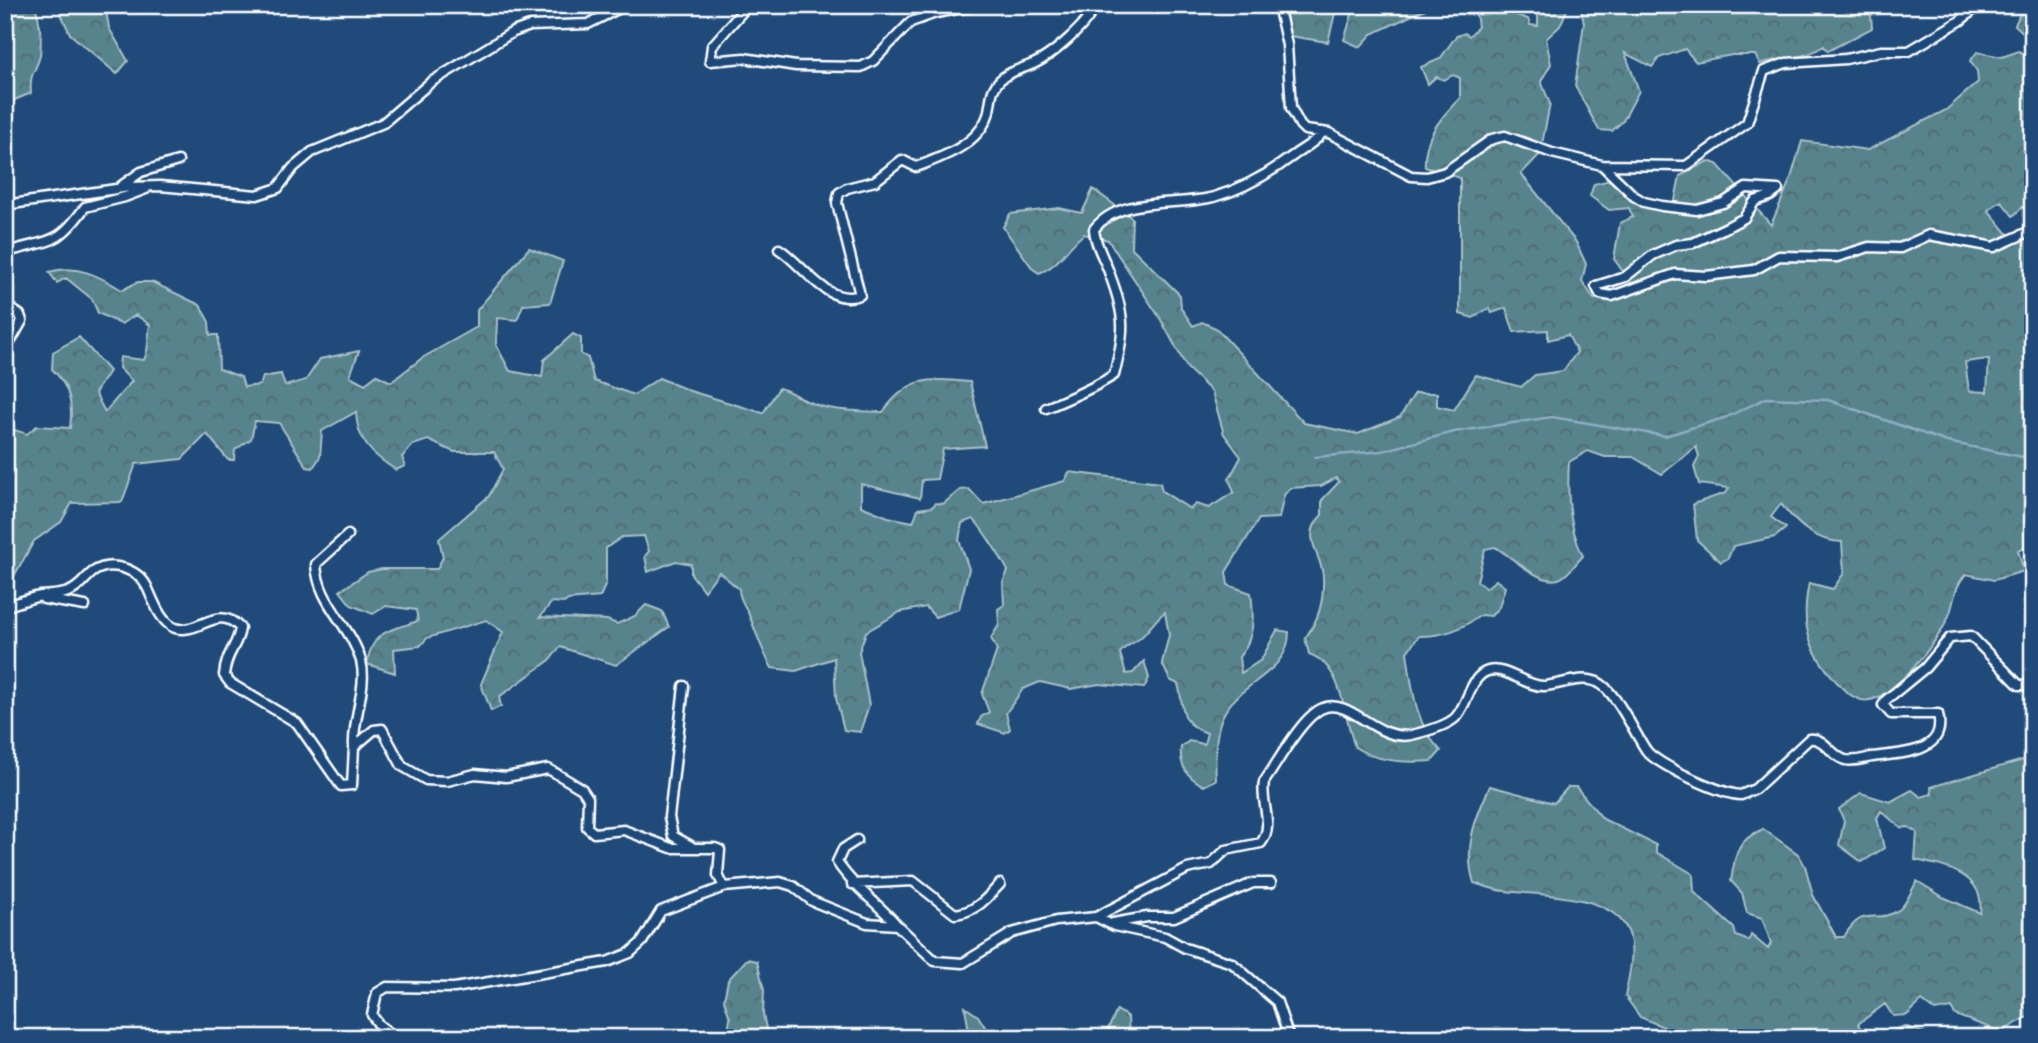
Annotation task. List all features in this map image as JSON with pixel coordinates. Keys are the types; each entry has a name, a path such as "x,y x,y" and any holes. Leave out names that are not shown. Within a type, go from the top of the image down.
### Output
{"street":[{"path":"5,205 118,188 152,186 231,194 269,193 312,152 383,123 431,82 513,32 530,26 589,23 626,5"},
{"path":"748,5 712,46 710,61 744,58 796,66 861,66 873,61 911,22 936,13 979,5"},
{"path":"779,249 797,261 814,282 841,297 860,295 837,203 839,193 846,188 875,181 902,160 916,167 949,154 976,135 988,116 990,93 1001,79 1035,63 1085,24 1094,5"},
{"path":"1278,5 1287,45 1291,108 1305,130 1323,132 1411,176 1427,177 1445,172 1492,139 1505,136 1552,153 1602,165 1686,166 1746,122 1764,71 1786,63 1846,59 1881,51 1909,51 1960,21 1979,5"},
{"path":"1046,408 1076,396 1114,375 1124,335 1122,314 1110,274 1095,239 1094,229 1103,217 1138,206 1212,197 1232,191 1270,175 1317,141 1323,132"},
{"path":"118,188 141,172 178,161"},
{"path":"1602,165 1634,196 1644,202 1661,206 1697,210 1723,202 1746,188 1778,190 1755,201 1744,218 1727,227 1693,243 1676,245 1653,255 1625,277 1596,286 1600,294 1612,296 1675,274 1706,276 1754,270 1786,255 1837,257 1869,247 1899,248 1929,235 1994,247 2033,229"},
{"path":"5,253 52,243 64,234 85,206 125,198 152,186"},
{"path":"5,305 20,315 22,321 5,351"},
{"path":"5,607 34,598 71,592 95,570 108,567 136,572 144,580 158,610 172,626 180,629 214,617 235,622 240,628 239,638 228,651 224,675 230,683 296,723 341,786 352,785 353,734 363,675 361,661 347,627 328,607 316,564 348,535"},
{"path":"34,598 85,606"},
{"path":"857,840 843,849 837,862 852,884 935,961 955,965 1013,933 1056,921 1096,917 1187,869 1212,864 1226,850 1261,843 1268,832 1262,793 1264,782 1309,718 1323,708 1336,706 1348,710 1370,726 1402,737 1452,720 1462,710 1475,683 1486,672 1494,670 1531,685 1591,680 1606,688 1647,752 1694,778 1741,795 1755,789 1809,738 1822,741 1836,756 1857,761 1901,756 1928,746 1937,730 1938,714 1891,714 1883,705 1885,699 1926,667 1950,638 1971,636 2019,685 2033,685"},
{"path":"684,686 668,817 673,836 694,848"},
{"path":"354,747 374,730 382,729 402,766 426,780 447,781 475,774 506,777 548,769 582,789 588,798 587,827 594,833 624,830 658,844 720,850 718,874 724,887"},
{"path":"852,884 913,881 955,914 967,913 979,906 1000,884"},
{"path":"396,1038 379,1025 372,1015 377,993 387,987 454,988 607,962 631,953 642,942 661,911 724,887 780,883 793,886 812,901 867,923 898,925"},
{"path":"1110,924 1147,916 1174,917 1253,883 1271,883"},
{"path":"1096,917 1110,924 1165,937 1185,948 1232,963 1278,1002 1289,1038"}],"green space":[{"path":"5,5 35,5 41,43 39,61 31,80 31,93 5,104"},
{"path":"57,5 105,5 109,28 128,61 117,74 70,34"},
{"path":"1283,5 1337,5 1328,42 1290,36"},
{"path":"1355,5 1434,5 1372,34 1360,47 1344,40"},
{"path":"1475,5 1510,8 1514,14 1528,19 1530,25 1538,26 1538,16 1545,5 1569,5 1560,26 1546,39 1551,64 1541,81 1550,104 1540,154 1521,174 1576,242 1586,264 1582,281 1594,299 1620,297 1631,283 1614,259 1620,223 1633,217 1629,208 1609,210 1590,196 1594,184 1610,180 1648,208 1673,210 1680,176 1708,161 1717,164 1771,225 1791,178 1802,141 1868,150 1946,110 1978,82 1977,71 1970,61 1977,52 2002,57 2019,51 2025,55 2028,37 2015,25 2022,9 2033,6 2033,70 2025,66 2026,83 2033,89 2033,204 2024,206 2013,216 2001,201 1988,210 2013,240 2033,235 2033,543 2018,550 2024,571 1994,580 1966,574 1956,590 1948,618 1935,641 1912,670 1886,693 1873,699 1862,700 1851,695 1826,669 1810,639 1806,618 1809,583 1833,589 1844,573 1842,542 1815,535 1794,519 1781,504 1771,517 1786,528 1775,537 1733,546 1728,558 1721,562 1697,540 1693,504 1726,493 1729,488 1699,484 1694,467 1699,456 1696,447 1662,474 1633,457 1605,457 1588,451 1569,462 1570,510 1583,556 1564,576 1548,579 1538,576 1495,547 1485,549 1477,581 1486,588 1496,580 1505,587 1499,607 1491,616 1481,615 1452,631 1419,636 1407,652 1420,718 1432,741 1441,751 1432,761 1392,760 1372,756 1355,747 1336,681 1321,660 1309,654 1305,638 1320,610 1323,594 1323,576 1312,538 1313,530 1322,515 1322,500 1339,482 1336,478 1321,486 1290,488 1284,495 1279,518 1259,519 1226,572 1228,585 1251,593 1251,635 1239,657 1241,673 1261,660 1277,630 1289,632 1287,646 1274,666 1226,710 1217,735 1216,780 1204,786 1189,775 1181,760 1181,747 1189,741 1204,744 1207,733 1187,720 1178,684 1170,680 1162,663 1169,635 1165,612 1143,636 1120,653 1126,674 1133,673 1144,661 1149,678 1144,688 1099,684 1071,689 1040,682 1023,689 1006,713 1010,729 1005,733 978,724 981,717 989,712 982,694 997,650 991,638 999,625 998,609 1004,605 1003,582 1008,571 973,519 962,523 959,540 969,569 959,609 935,617 926,607 900,612 866,632 859,652 869,705 860,732 844,730 836,698 834,658 796,671 772,668 741,600 739,589 719,572 704,591 691,574 691,564 676,561 648,572 645,556 649,551 644,536 622,537 606,548 606,583 600,597 568,600 564,603 552,602 540,617 607,620 617,624 635,616 646,605 662,611 669,627 616,665 560,647 550,660 499,697 501,706 491,711 481,684 503,632 486,620 427,638 420,646 394,649 395,673 367,664 369,653 378,638 390,630 418,621 416,610 386,606 373,614 351,605 340,591 368,572 382,569 437,569 443,557 439,539 489,496 503,469 494,452 454,452 428,440 413,445 402,457 405,466 396,470 367,446 359,431 356,412 322,431 320,457 313,468 307,467 279,423 255,421 251,439 235,450 234,460 228,460 207,434 182,459 136,464 122,502 72,503 61,522 34,541 5,592 5,427 27,434 37,426 70,428 69,396 63,382 52,369 53,352 79,337 109,371 95,393 105,412 132,381 119,368 120,357 144,360 147,351 150,325 136,315 121,324 98,313 92,299 66,278 57,283 49,272 68,269 87,272 122,290 138,282 152,282 200,305 209,322 210,335 218,335 219,369 241,377 244,387 260,385 263,377 281,374 285,386 306,380 320,359 359,351 350,376 365,384 377,375 391,382 422,358 477,327 477,310 529,248 563,261 550,303 523,305 517,320 497,318 496,345 510,371 542,377 544,360 573,334 581,338 581,354 588,358 594,381 634,395 659,378 690,391 763,413 779,388 827,408 883,412 892,400 920,382 970,382 985,446 943,449 937,479 922,480 920,498 861,484 861,506 888,517 913,522 918,509 932,507 936,503 943,504 960,490 969,489 983,504 1065,481 1069,472 1160,483 1162,491 1190,509 1196,504 1209,508 1234,492 1229,479 1241,457 1224,434 1212,392 1187,368 1160,318 1108,240 1084,234 1058,261 1039,273 1033,269 1003,227 1010,214 1059,208 1082,213 1093,189 1132,218 1131,247 1180,295 1181,308 1193,326 1202,322 1216,328 1304,423 1358,434 1400,417 1415,393 1437,393 1437,406 1454,410 1476,375 1521,387 1535,375 1563,371 1577,352 1568,335 1548,340 1548,330 1514,332 1506,308 1492,313 1489,308 1473,318 1460,314 1460,178 1425,167 1425,157 1434,129 1460,98 1460,78 1453,75 1444,80 1436,77 1428,84 1421,67 1440,59 1456,36 1465,33 1469,36 1478,27","holes":["1989,359 1987,392 1969,391 1965,362"]},
{"path":"1580,5 1870,5 1872,28 1828,51 1824,46 1800,56 1760,64 1755,55 1732,55 1696,62 1685,49 1659,58 1652,67 1625,53 1639,91 1623,121 1612,131 1599,130 1575,86 1584,23"},
{"path":"2033,757 2033,1014 2001,1032 1955,1015 1952,1008 1935,1011 1922,1001 1907,1015 1893,1016 1885,1004 1858,1024 1867,1038 1689,1038 1640,1017 1625,996 1631,959 1630,937 1623,922 1611,912 1577,899 1490,888 1474,883 1471,870 1472,834 1490,786 1554,803 1568,787 1576,787 1603,819 1656,845 1656,852 1693,874 1694,892 1734,928 1736,936 1749,941 1751,935 1768,949 1771,943 1762,918 1747,913 1742,893 1731,881 1739,849 1754,833 1763,829 1798,854 1805,866 1813,895 1836,937 1844,937 1858,920 1892,914 1900,909 1917,881 1943,897 1980,913 1980,900 1970,881 1950,869 1915,860 1917,832 1908,827 1901,828 1881,811 1877,818 1884,848 1862,862 1839,845 1844,821 1839,809 1861,793 1890,802 1912,790 1921,797 1932,794 1931,787"},
{"path":"747,959 757,961 764,990 763,1014 768,1038 727,1037 730,1018 724,1000 728,980"},
{"path":"965,1007 978,1016 992,1038 970,1038"},
{"path":"1117,1010 1128,1017 1129,1038 1104,1038"},
{"path":"1904,1026 1938,1038 1878,1038"}],"waterway":[{"path":"1315,457 1382,451 1454,432 1552,417 1665,436 1727,417 1766,398 1828,400 1947,442 2033,459"}]}
